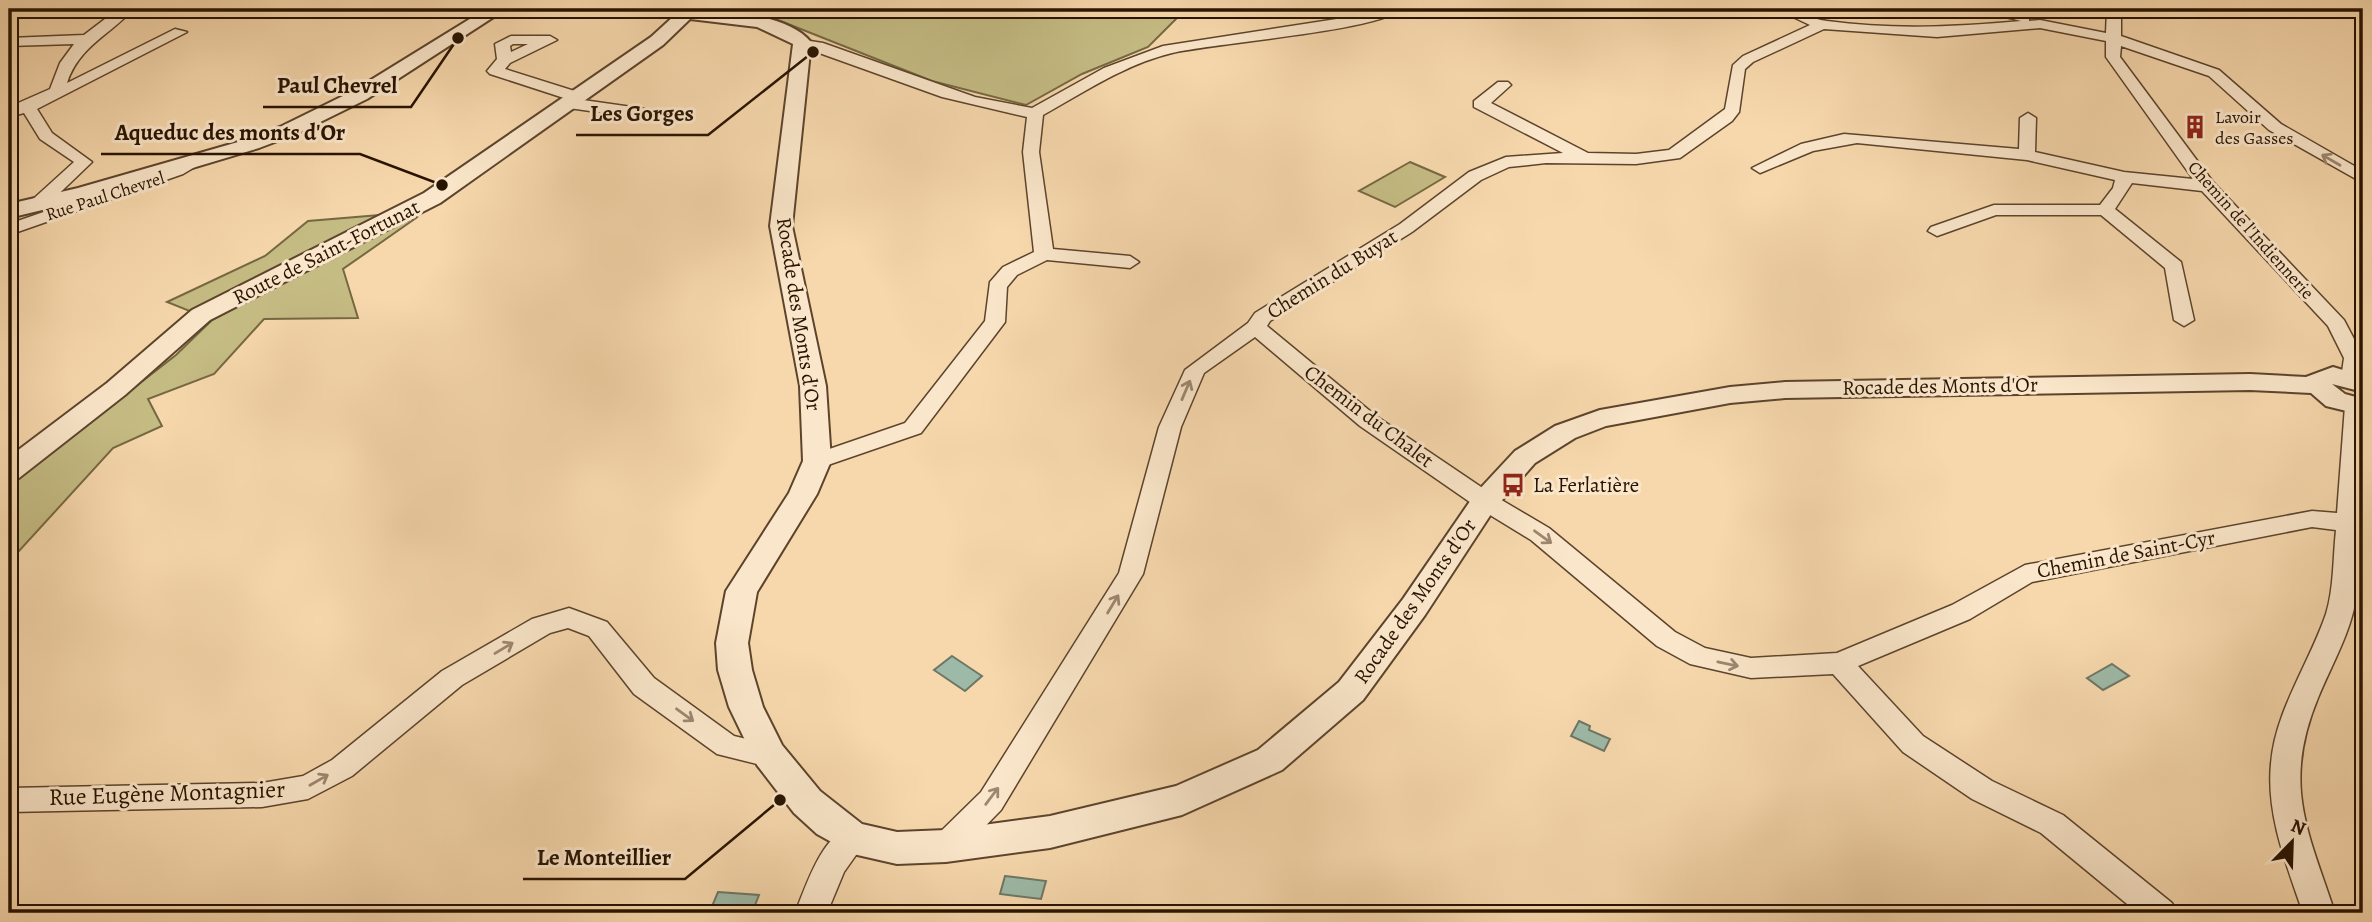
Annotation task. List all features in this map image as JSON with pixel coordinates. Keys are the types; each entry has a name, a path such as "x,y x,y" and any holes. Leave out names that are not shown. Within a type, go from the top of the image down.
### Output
{"street":[{"path":"57,92 63,66 76,47 126,9"},
{"path":"9,211 252,144 326,114 497,9"},
{"path":"680,11 773,26 802,42 820,45 856,62 932,89 1035,113 1109,71 1168,49 1357,20 1395,9"},
{"path":"1783,9 1822,25 1937,33 2040,24"},
{"path":"1983,9 2040,24 2112,38 2214,73 2275,127 2363,178"},
{"name":"Chemin de l'Indiennerie","path":"2114,9 2113,57 2207,186 2337,324 2354,358 2358,394 2354,510 2343,599 2335,628 2289,741 2285,773 2288,811 2319,913"},
{"name":"Route de Saint-Fortunat","path":"9,471 116,389 201,315 432,198 575,93 657,41 680,11"},
{"name":"Chemin du Buyat","path":"946,846 990,801 1131,574 1170,427 1195,370 1256,327 1262,317 1406,228 1475,176 1506,162 1586,158 1636,159 1674,153 1726,118 1733,109 1738,68 1748,59 1822,25"},
{"path":"9,112 28,107 74,86 180,32"},
{"path":"9,42 86,40"},
{"name":"Rocade des Monts d'Or","path":"802,42 781,226 813,386 817,461 803,494 742,591 735,616 732,643 735,670 746,707 769,755 807,802 830,823 853,838 897,848 946,846 1050,832 1182,800 1270,760 1351,691 1415,607 1485,501 1525,457 1565,432 1600,419 1730,395 1944,385 2250,382 2318,385 2327,395 2358,394"},
{"path":"505,60 495,71 660,117"},
{"path":"1503,85 1480,104 1586,158"},
{"path":"28,107 46,136 84,162 37,205"},
{"path":"1035,113 1031,152 1044,254"},
{"path":"2027,155 2028,118"},
{"path":"1760,168 1798,148 1838,139 2027,155 2124,177 2207,186"},
{"name":"Rue Paul Chevrel","path":"9,230 37,218 168,177 200,159"},
{"path":"2105,211 2122,189 2124,177"},
{"path":"1937,231 1994,210 2105,211 2174,265 2184,320"},
{"path":"817,461 913,428 995,323 997,286 1010,271 1044,254 1130,262"},
{"name":"Chemin du Chalet","path":"1256,327 1368,421 1485,501 1540,534 1665,639 1699,657 1751,668 1839,663"},
{"name":"Chemin de Saint-Cyr","path":"1839,663 1961,611 2025,574 2354,510"},
{"name":"Rue Eugène Montagnier","path":"9,800 262,795 308,787 342,768 452,678 541,626 569,618 598,629 644,686 727,746 769,755"},
{"path":"1839,663 1913,744 1982,790 2052,824 2161,913"},
{"path":"811,913 832,864 853,838"}],"shaded area":[{"path":"711,9 1186,9 1148,47 1082,74 1026,105 932,81 778,20"},
{"path":"1410,162 1445,177 1395,207 1359,191"},
{"path":"392,214 192,312 167,302 265,256 308,221"},
{"path":"407,217 416,218 343,269 358,318 264,319 214,374 148,399 162,426 113,448 9,562 9,485 176,355 212,320"},
{"path":"952,656 982,676 965,691 934,670"},
{"path":"2112,664 2129,676 2103,690 2087,678"},
{"path":"1579,721 1590,726 1589,730 1610,739 1604,751 1571,736"},
{"path":"1005,876 1046,881 1041,899 1000,894"},
{"path":"718,892 759,895 752,913 710,911"}],"place":[{"name":"Paul Chevrel","path":"458,38"},
{"name":"Les Gorges","path":"813,52"},
{"name":"Lavoir des Gasses","path":"2195,127"},
{"name":"Aqueduc des monts d'Or","path":"442,185"},
{"name":"La Ferlatière","path":"1513,485"},
{"name":"Le Monteillier","path":"780,800"}]}
